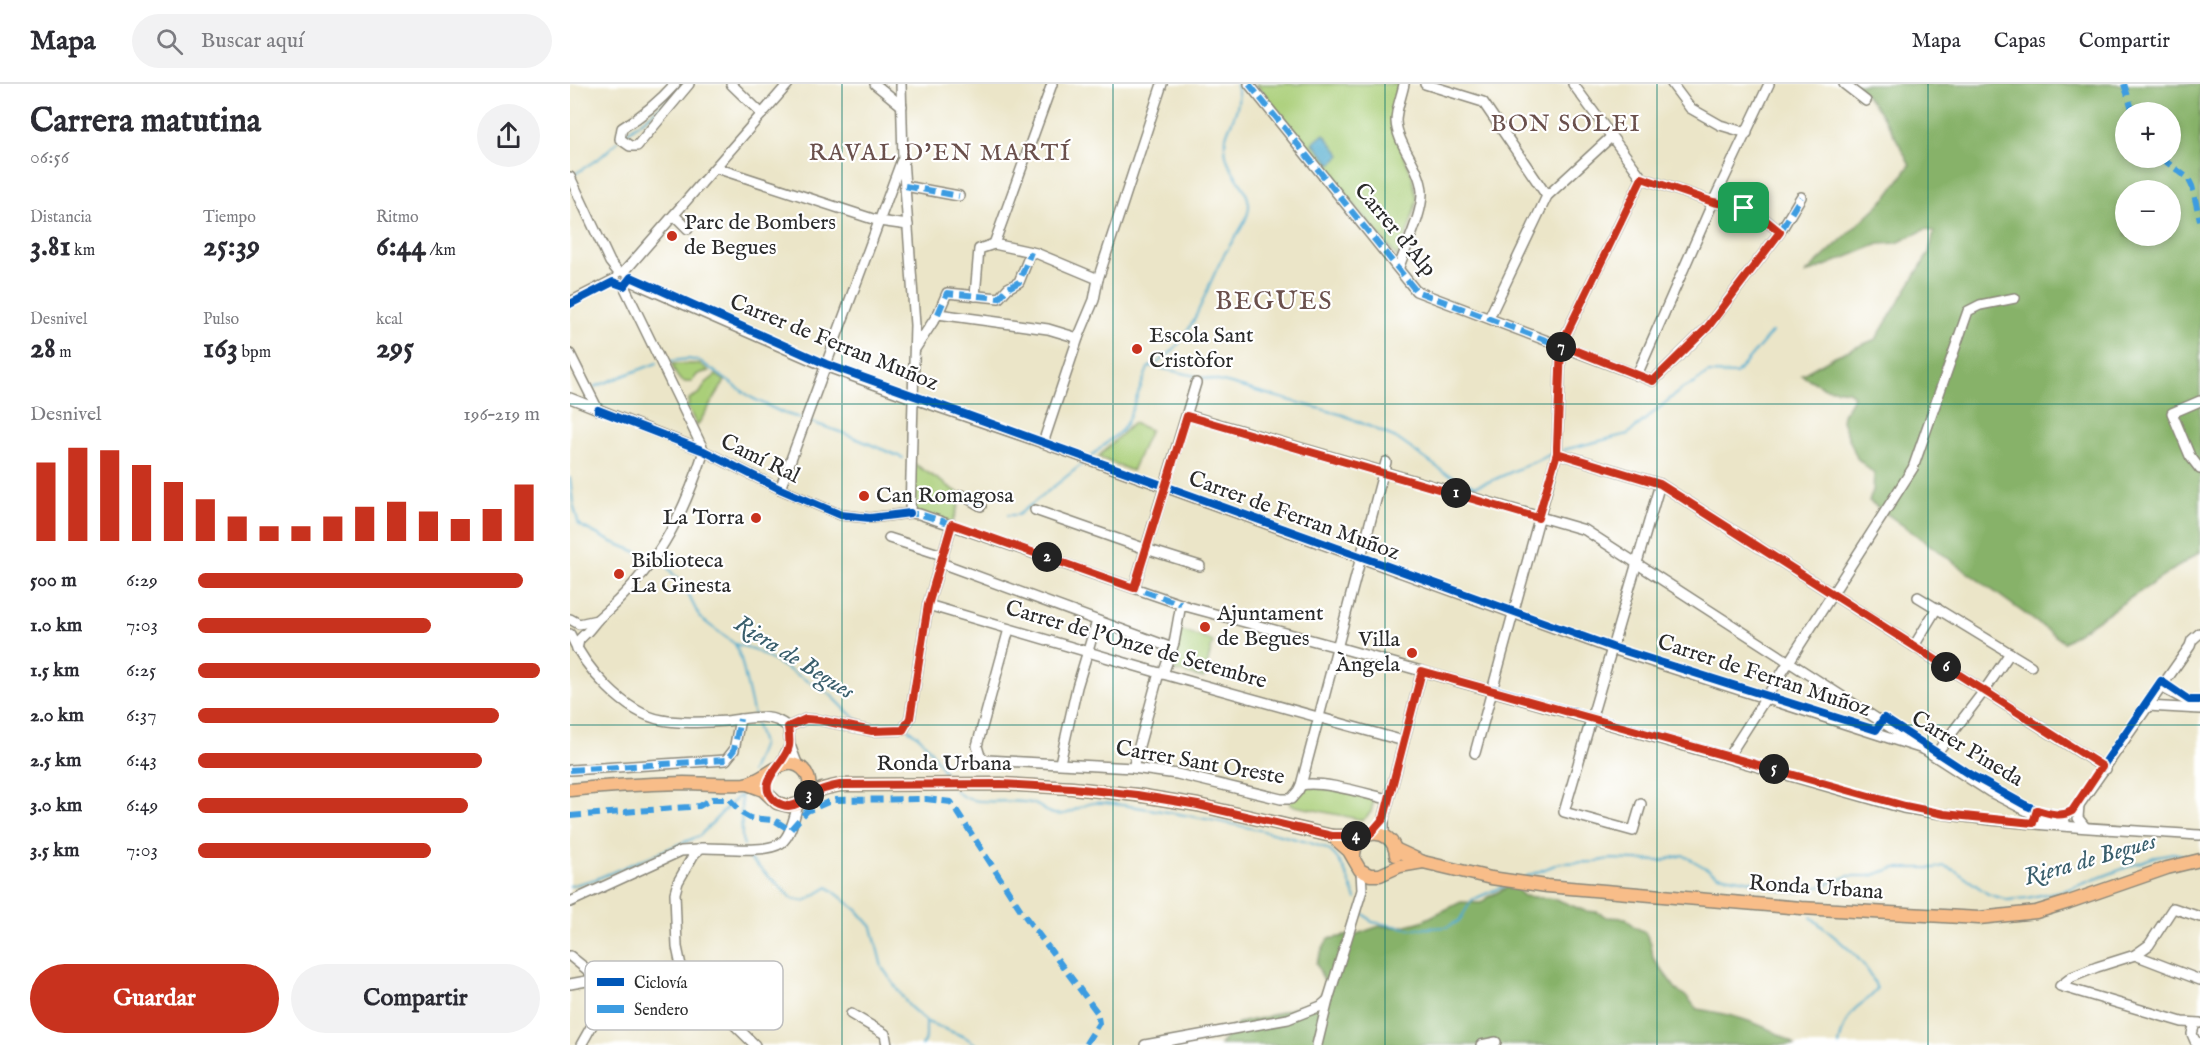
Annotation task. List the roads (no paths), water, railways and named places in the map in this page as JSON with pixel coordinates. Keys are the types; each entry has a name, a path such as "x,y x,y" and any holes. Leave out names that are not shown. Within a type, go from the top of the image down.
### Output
{"main road":[{"name":"Ronda Urbana","path":"570,790 649,784 747,784 788,764 840,785"},
{"path":"771,796 768,785 775,770"},
{"path":"802,800 810,786 803,770"},
{"name":"Ronda Urbana","path":"747,784 771,796 782,805 802,800 822,789 840,785 963,784 1072,788 1137,795 1232,812 1332,836 1384,836 1391,841 1395,849 1423,862 1491,878 1547,886 1801,909 1979,918 2036,912 2195,861"},
{"path":"1354,859 1356,846 1367,835"},
{"path":"1332,836 1345,846 1361,871 1376,876"},
{"path":"1390,870 1395,861 1395,849"},
{"name":"Ronda Urbana","path":"1376,876 1423,862"}],"street":[{"path":"675,84 638,118 622,128 620,139 630,146 637,146 689,84"},
{"path":"731,84 762,114"},
{"path":"570,302 622,277 788,84"},
{"path":"875,84 902,106"},
{"path":"901,84 903,159 915,325 910,513 952,524 1181,604 1903,808 1945,815 2200,835"},
{"path":"994,244 1052,84"},
{"path":"1043,443 1078,338 1094,300 1098,279 1162,84"},
{"name":"Carrer d'Alp","path":"1249,84 1399,267 1416,291 1653,381 1707,328 1780,232"},
{"path":"1399,267 1419,211 1422,191 1416,169 1403,144 1396,121 1404,84"},
{"path":"1425,84 1483,102 1547,196"},
{"path":"1573,84 1642,178 1713,202 1744,208 1763,218 1780,232 1801,196"},
{"path":"1672,84 1690,108 1720,125 1747,133"},
{"path":"1637,375 1713,202 1769,84"},
{"path":"1844,84 1866,101"},
{"path":"1489,318 1547,196 1611,137"},
{"path":"780,489 903,159"},
{"path":"716,168 879,221 908,225"},
{"path":"571,178 610,262 622,277 660,362 704,451 689,497 651,566 597,620 574,649"},
{"path":"1475,753 1557,453 1561,345 1642,178"},
{"path":"905,186 959,196"},
{"path":"674,216 688,229"},
{"path":"975,296 979,249 994,244 1031,252 1098,279"},
{"path":"915,350 938,314 947,292 999,298 1008,288 1018,282 1031,252"},
{"name":"Carrer de Ferran Muñoz","path":"622,277 825,366 912,398 1043,443 1612,649 1923,749"},
{"path":"1728,757 1912,468 1968,311 1980,305 2015,298"},
{"path":"938,314 1048,329 1078,338"},
{"path":"570,354 598,410"},
{"path":"1134,588 1196,383"},
{"name":"Camí Ral","path":"570,398 704,451 826,510 849,517 870,518 910,513"},
{"path":"2200,401 2172,413 2190,456 2200,469"},
{"name":"Carrer Pineda","path":"1187,416 1384,467 1538,518 1585,530 1990,792 2033,814 2085,827"},
{"path":"1557,453 1660,484 2106,769"},
{"path":"1301,785 1384,467"},
{"path":"1641,804 1633,831 1564,812 1660,484"},
{"path":"962,495 981,506"},
{"path":"1035,510 1200,566"},
{"path":"788,727 806,719 872,731 903,730 910,718 928,605 952,524"},
{"path":"889,538 1097,621 1172,648"},
{"path":"1918,597 2031,666"},
{"path":"1133,768 1161,674 1172,648 1181,604"},
{"name":"Carrer de l'Onze de Setembre","path":"928,605 1161,674 1404,741"},
{"path":"1914,646 1937,608"},
{"path":"570,619 579,624"},
{"path":"570,635 579,624 597,620"},
{"path":"1060,763 1077,687 1097,621"},
{"path":"2060,821 2079,805 2106,769 2147,706 2197,639 2200,627"},
{"name":"Carrer Sant Oreste","path":"1009,629 979,738 977,751 986,760 1133,768 1178,774 1281,799 1291,799 1301,785"},
{"path":"570,635 584,635"},
{"path":"570,635 574,649 610,690 631,707 652,718 678,722 761,717 777,719 788,727 790,745 803,770"},
{"path":"1935,756 2010,653"},
{"path":"1384,836 1384,818 1388,799 1422,671"},
{"path":"2161,687 2187,701 2200,702"},
{"path":"2147,706 2200,709"},
{"path":"570,770 726,760 734,750 744,718"},
{"path":"775,770 790,745"},
{"path":"1301,785 1307,783 1326,786 1388,799"},
{"path":"570,902 681,851 773,846 785,839 802,800"},
{"path":"782,805 791,823"},
{"path":"2079,805 2078,818 2085,827"},
{"path":"1367,835 1384,818"},
{"path":"680,961 677,947 675,893 678,882 697,850"},
{"path":"1317,1045 1328,1000 1361,894 1361,871"},
{"path":"1361,894 1376,876"},
{"path":"2200,917 2173,908 2149,945 2135,955 2089,971 2060,986 2182,1022 2197,1023 2192,1034 2195,1041 2200,1043"},
{"path":"2135,955 2200,980"},
{"path":"570,956 585,968"},
{"path":"570,984 585,982"},
{"path":"1145,1045 1288,1019 1321,1006 1328,1000"},
{"path":"852,1014 885,1034 887,1045"},
{"path":"582,1045 590,1030"},
{"path":"740,1030 755,1045"},
{"path":"1481,1045 1496,1042"}],"water":[{"path":"1324,134 1341,155 1331,164 1313,143"}],"waterway":[{"path":"624,135 664,104 683,84"},
{"path":"1090,457 1122,430 1148,368 1168,355 1183,338 1198,312 1222,257 1245,220 1249,209 1248,197 1228,161 1225,147 1225,139 1237,109 1237,84"},
{"path":"572,176 602,156 618,141"},
{"path":"1563,450 1628,434 1683,388 1695,383 1708,373 1736,374 1772,332"},
{"path":"663,362 688,359 700,361 752,398 783,413 803,419"},
{"path":"594,387 657,363"},
{"path":"1151,366 1227,383 1343,415 1396,438 1444,472 1475,486 1554,453"},
{"path":"808,421 903,458"},
{"path":"1008,515 1018,515 1086,461"},
{"name":"Riera de Begues","path":"570,478 579,525 612,542 652,558"},
{"name":"Riera de Begues","path":"657,560 665,564 686,590 700,618 735,644 753,649 830,694 865,725 891,726"},
{"path":"735,644 741,659 754,716"},
{"path":"751,772 762,744 755,722"},
{"name":"Riera de Begues","path":"908,729 927,745 949,780"},
{"name":"Riera de Begues","path":"955,790 971,800 1025,802 1037,805 1054,814 1065,814 1093,803 1109,804 1138,807 1289,837 1316,845 1335,855 1349,880 1356,899"},
{"path":"741,795 744,845"},
{"path":"570,886 596,879 699,836 741,795"},
{"name":"Riera de Begues","path":"1525,877 1560,863 1610,859 1661,861 1683,855 1718,875 1757,882 1778,890 1796,892 1822,886 1848,876 1870,876 1895,868 1944,866 1956,871 1988,894 2008,900 2069,889 2157,856 2173,853 2192,857"},
{"path":"747,854 793,899 805,901 828,887 857,910 872,927 882,967 909,1006 927,1022 965,1037 977,1045"},
{"name":"Riera de Begues","path":"1360,907 1372,922 1412,929 1447,927 1459,921 1472,900 1506,885"},
{"path":"1811,917 1858,958 1877,989 1852,1013 1844,1026 1839,1045"},
{"path":"922,1045 926,1037 926,1022"}],"place":[{"name":"Parc de Bombers de Begues","path":"672,236"},
{"name":"Escola Sant Cristòfor","path":"1137,349"},
{"name":"Can Romagosa","path":"864,496"},
{"name":"La Torra","path":"756,518"},
{"name":"Biblioteca La Ginesta","path":"619,574"},
{"name":"Ajuntament de Begues","path":"1205,627"},
{"name":"Villa Àngela","path":"1412,653"}],"district":[{"name":"BON SOLEI","path":"1566,124"},
{"name":"RAVAL D'EN MARTÍ","path":"940,153"},
{"name":"BEGUES","path":"1274,301"}]}
